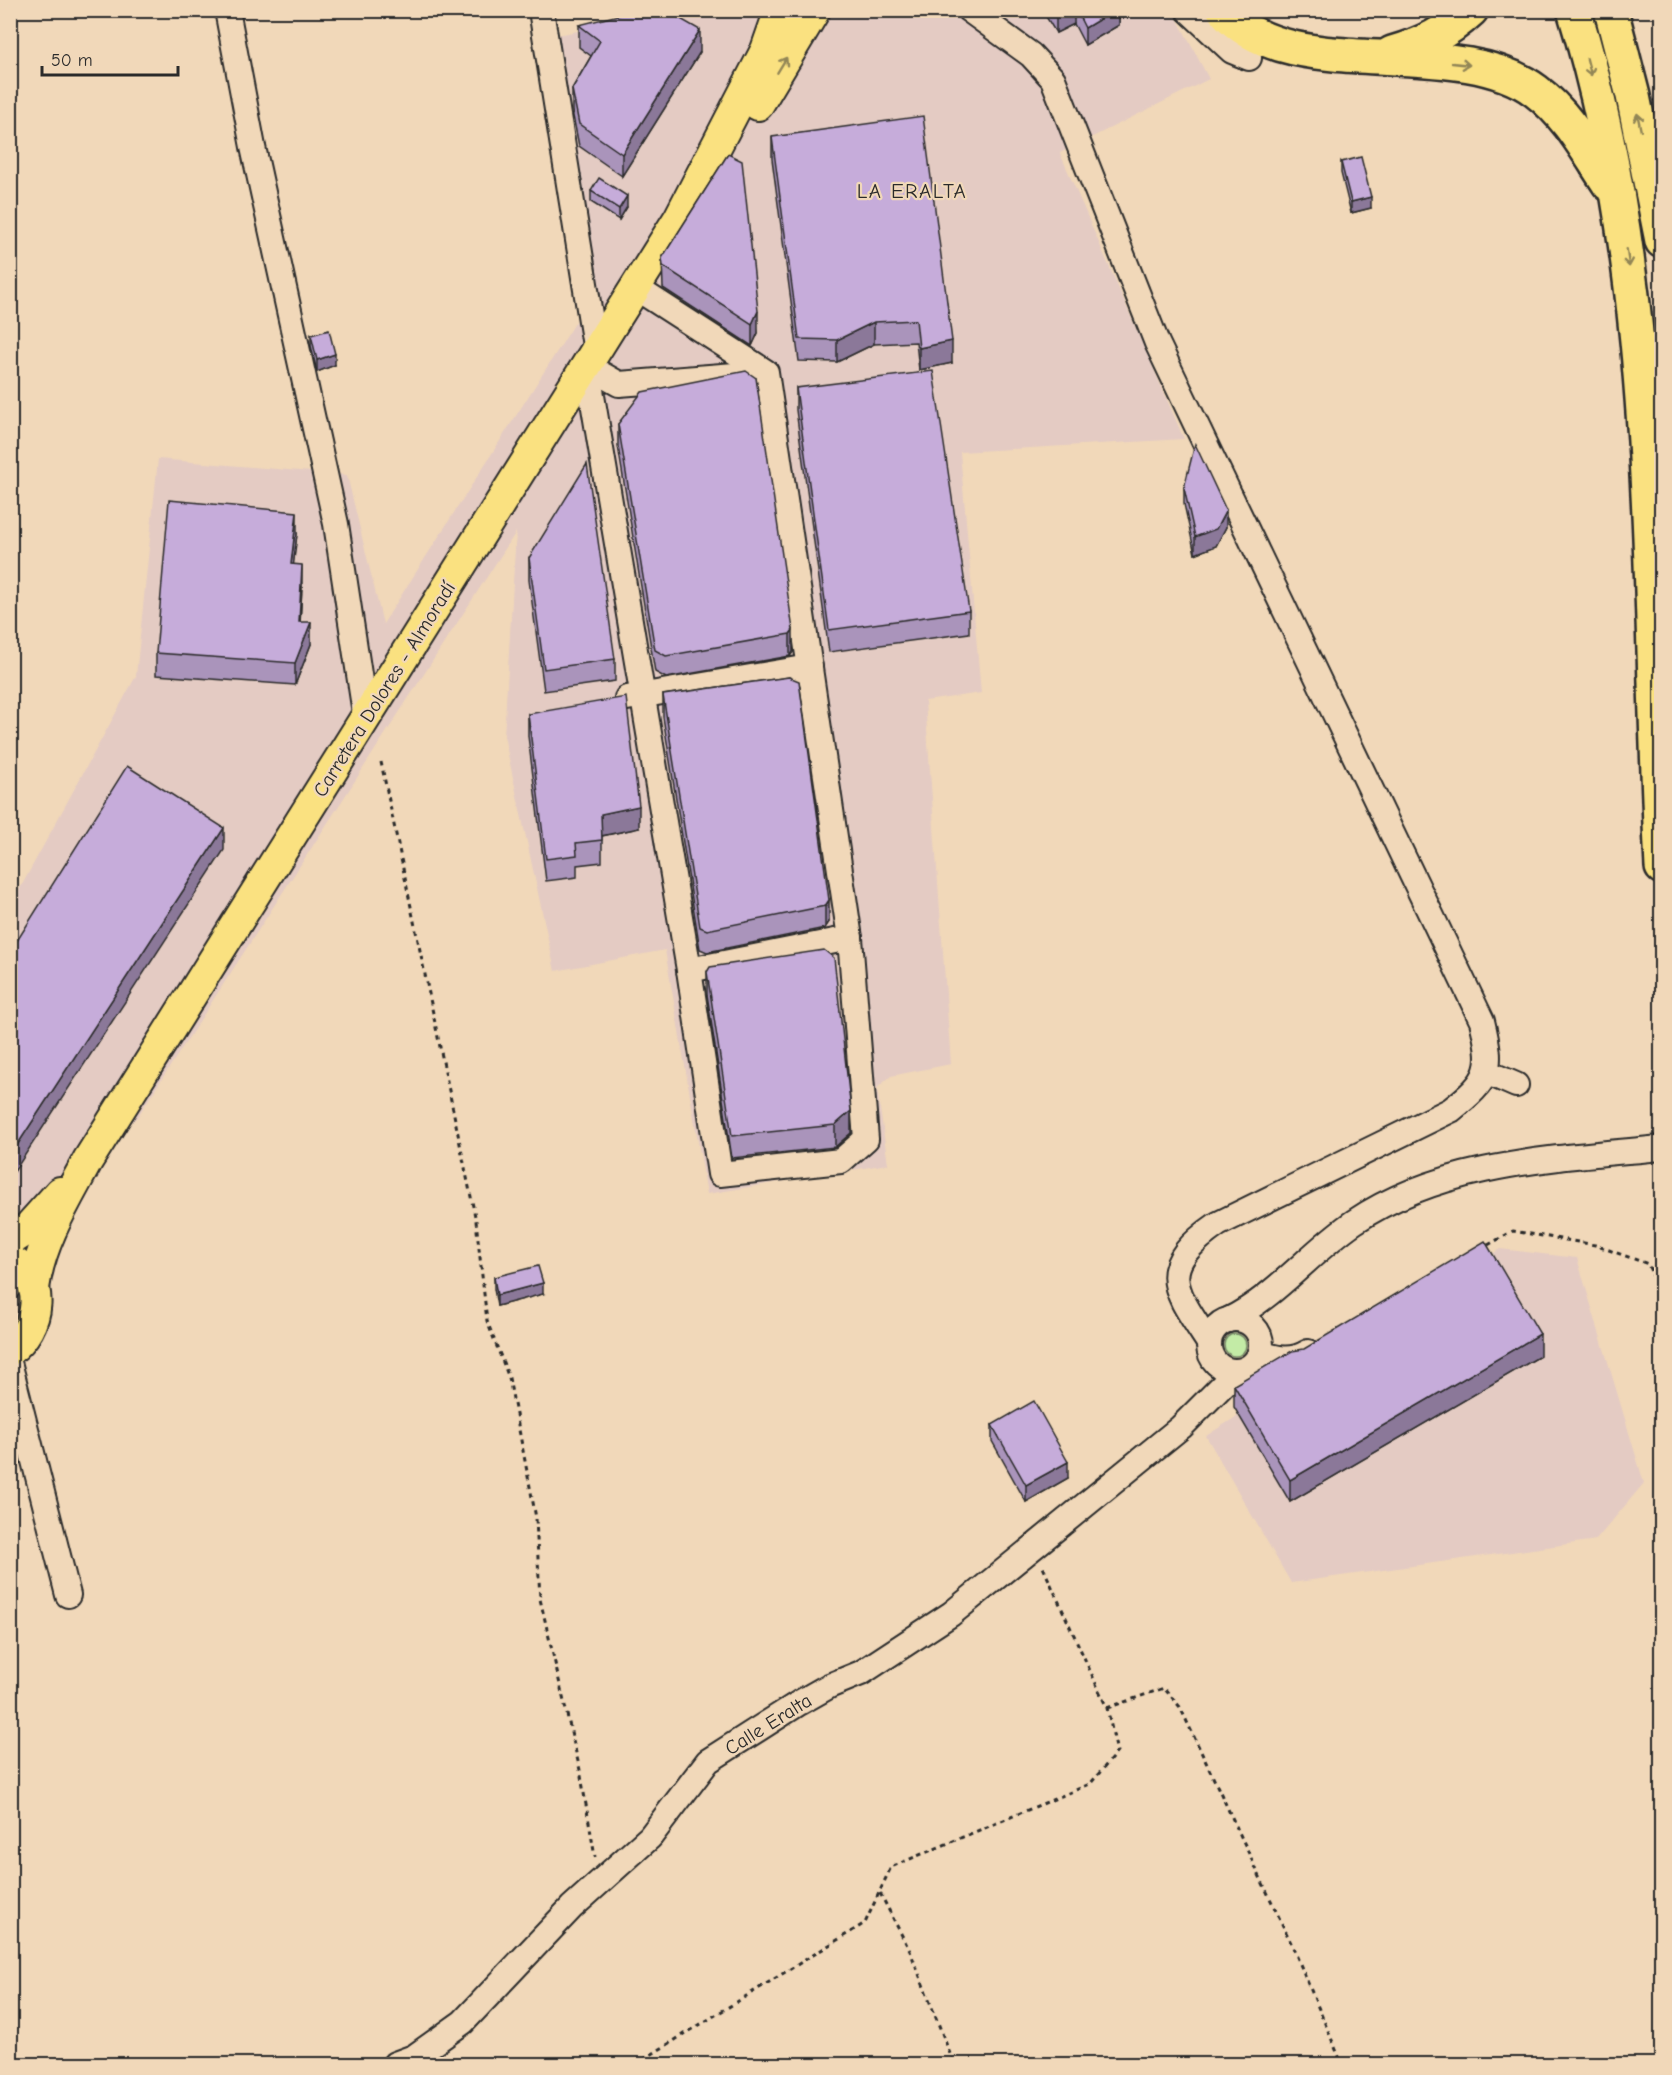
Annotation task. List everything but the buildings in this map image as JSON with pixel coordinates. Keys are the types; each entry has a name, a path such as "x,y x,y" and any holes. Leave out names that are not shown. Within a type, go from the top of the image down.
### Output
{"highway":[{"path":"1224,10 1251,31 1279,43 1310,51 1477,66 1508,75 1534,89 1554,106 1573,128 1620,201"},
{"path":"1382,56 1426,43 1454,26 1471,10"},
{"path":"1574,10 1599,103 1620,201 1635,312 1645,420 1662,867"},
{"path":"1611,10 1633,96 1662,241"}],"main road":[{"name":"Carretera Dolores - Almoradí","path":"88,1160 679,218 766,50 780,10"},
{"name":"Carretera Dolores - Almoradí","path":"679,218 716,172 815,10"},
{"path":"10,1241 24,1232 88,1160"},
{"path":"10,1350 22,1341 35,1317 34,1288 37,1267 53,1226 88,1160"},
{"path":"10,1260 26,1272 34,1288"}],"street":[{"path":"227,10 253,147 336,524 366,720"},
{"path":"541,10 641,695 689,970 720,1174 841,1161 866,1139 850,938 766,372 636,288"},
{"path":"969,10 1031,55 1053,79 1157,343 1482,1021 1489,1047 1486,1072 1477,1089 1451,1110 1218,1224 1185,1250 1178,1263 1175,1277 1183,1303 1217,1364 1238,1371"},
{"path":"1188,10 1232,51 1249,58"},
{"path":"591,359 619,384 766,372"},
{"path":"607,702 810,667"},
{"path":"689,970 850,938"},
{"path":"1486,1072 1516,1085"},
{"path":"1181,1427 1209,1380 1210,1348 1214,1331 1226,1321 1252,1308 1355,1221 1420,1188 1502,1167 1662,1148"},
{"path":"1181,1427 1238,1371 1251,1365 1260,1345 1264,1320 1288,1276"},
{"path":"1183,1303 1207,1317 1226,1321 1244,1321 1256,1330 1260,1345 1278,1359 1297,1359 1327,1341"},
{"path":"10,1366 68,1595"},
{"name":"Calle Eralta","path":"395,2064 414,2057 463,2022 572,1907 650,1837 708,1761 799,1703 830,1686 861,1673 951,1614 1181,1427"}],"path":[{"path":"381,762 476,1221 487,1321 509,1378 534,1507 540,1599 580,1770 600,1882"},
{"path":"1488,1245 1513,1231 1595,1245 1648,1264 1662,1300"},
{"path":"636,2064 864,1923 891,1867 1090,1784 1117,1752 1107,1708 1034,1546"},
{"path":"1107,1708 1164,1688 1179,1707 1292,1945 1342,2064"},
{"path":"880,1893 910,1951 954,2064"}],"shaded area":[{"path":"682,10 1173,11 1209,79 1060,153 1184,439 960,452 981,693 925,701 951,1064 891,1076 877,1088 888,1164 707,1194 665,950 555,971 504,736 516,532 138,1116 67,1186 11,1229 11,905 136,676 158,459 347,475 383,624 595,292 553,36"},
{"path":"1500,1249 1577,1258 1644,1483 1596,1540 1291,1583 1206,1436"}],"green space":[{"path":"1235,1334 1243,1337 1246,1345 1243,1353 1235,1356 1227,1353 1224,1345 1227,1337"}],"district":[{"name":"LA ERALTA","path":"912,191"}]}
